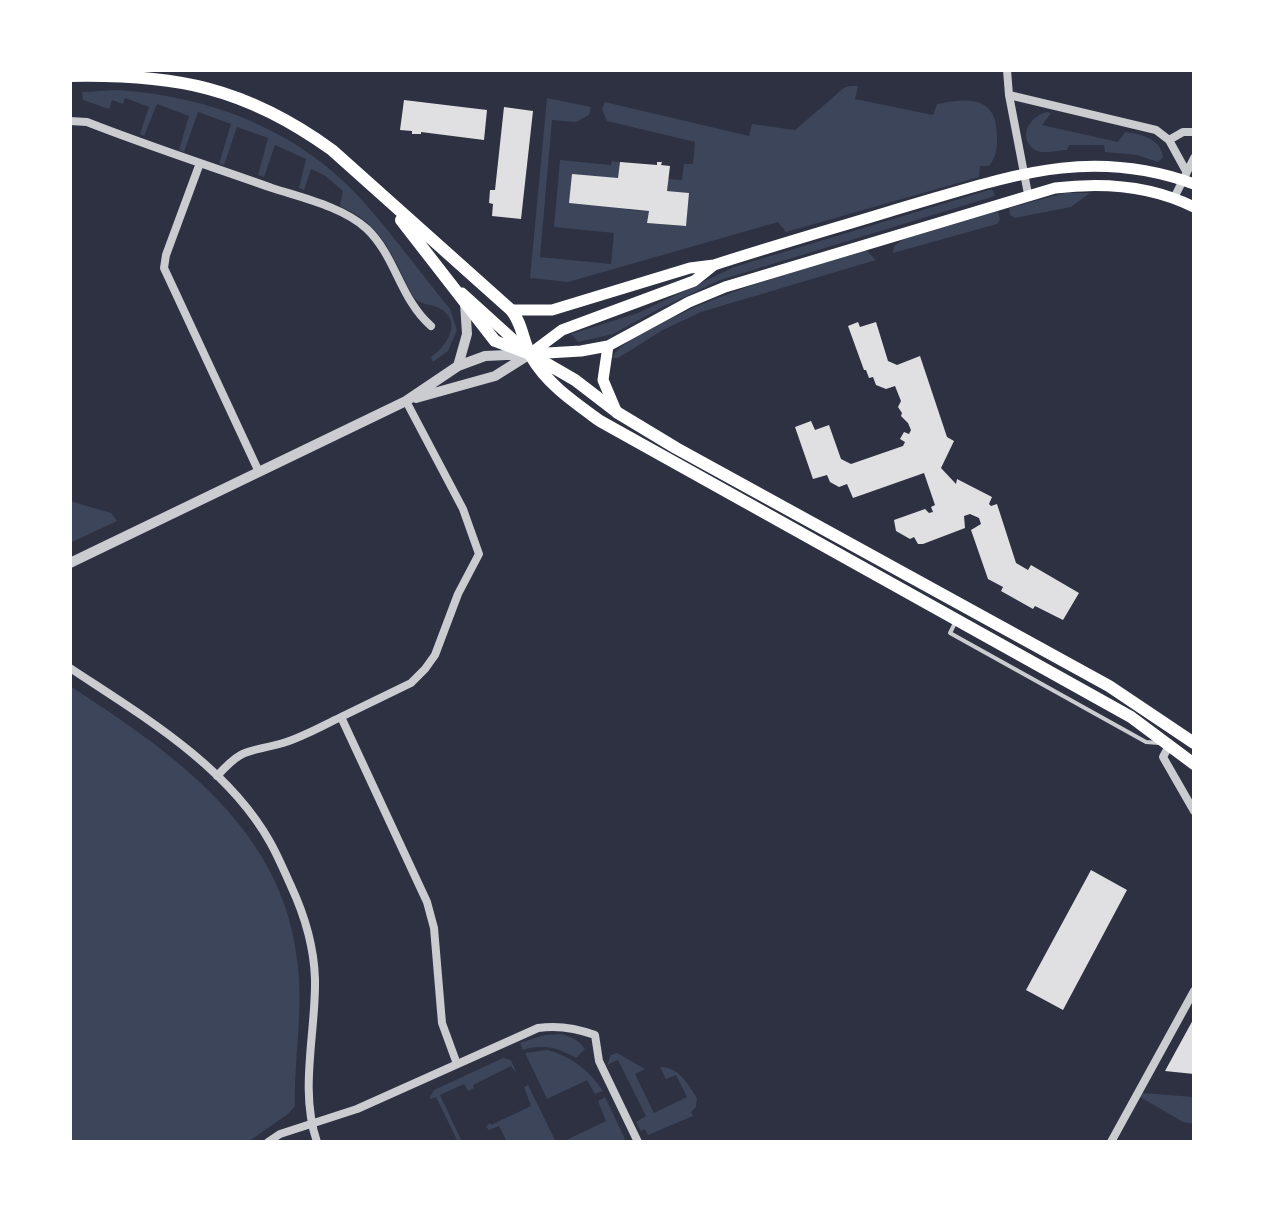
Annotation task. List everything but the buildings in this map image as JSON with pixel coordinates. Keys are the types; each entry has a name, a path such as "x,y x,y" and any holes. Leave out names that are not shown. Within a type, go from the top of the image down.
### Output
{"main road":[{"path":"70,76 169,79 211,88 248,101 318,139 511,310 520,321 530,354"},
{"path":"511,310 552,310 1024,173 1098,165 1184,175 1194,184"},
{"path":"530,354 608,346 689,302 725,287 1028,194 1087,184 1137,188 1194,207"},
{"path":"383,197 495,341 530,354 575,380 618,413 676,448 1109,686 1194,743"},
{"path":"530,354 562,330 694,281 714,265"},
{"path":"447,280 530,354 558,390 600,421 1131,717 1194,764"},
{"path":"608,346 603,380 618,413"}],"street":[{"path":"1007,70 1028,194"},
{"path":"1009,95 1156,130 1169,140 1184,175"},
{"path":"70,121 87,122 316,203 354,220 366,228 384,250 408,300 431,326"},
{"path":"1169,140 1183,132 1194,132"},
{"path":"1174,198 1194,158"},
{"path":"200,163 164,268 259,472"},
{"path":"458,366 467,334 465,303"},
{"path":"406,401 495,376 530,354"},
{"path":"70,563 406,401 458,366 485,356 530,354"},
{"path":"217,776 231,761 248,750 283,742 411,683 435,655 458,594 479,554 463,509 406,401"},
{"path":"70,668 159,729 217,776 252,814 270,840 296,898 315,976 308,1083 310,1124 317,1142"},
{"path":"341,717 427,902 434,928 442,1023 457,1064"},
{"path":"1170,744 1163,757 1194,811"},
{"path":"1111,1142 1194,991"},
{"path":"268,1142 280,1134 357,1109 538,1028 570,1027 595,1035 599,1061 638,1142"}],"shaded area":[{"path":"858,86 855,99 933,115 937,104 948,102 969,101 986,106 996,123 994,159 989,166 980,166 979,177 786,232 778,222 568,282 530,278 547,98 591,107 589,115 576,122 552,120 540,257 611,264 614,233 554,227 560,160 611,165 612,161 620,162 618,178 628,210 649,211 648,223 685,226 689,193 667,191 668,179 682,180 684,164 693,164 695,142 607,121 602,109 605,102 749,136 752,124 795,130 845,87"},
{"path":"118,90 186,100 251,121 310,154 337,175 373,213 450,309 457,330 448,351 433,362 431,357 450,334 450,320 446,313 414,298 386,244 367,223 340,206 343,191 324,175 311,169 304,190 299,188 306,159 275,145 264,177 258,175 268,138 237,127 224,165 219,164 231,124 198,112 184,152 179,150 189,116 157,104 144,136 140,134 149,107 125,98 123,104 112,100 109,109 83,100 82,92"},
{"path":"1051,113 1042,125 1118,142 1125,132 1138,134 1155,142 1163,157 1158,162 1137,155 1105,152 1104,145 1069,145 1067,150 1046,152 1035,150 1026,134 1035,118"},
{"path":"992,189 995,196 720,280 613,334 578,342 571,334 638,313 734,267"},
{"path":"1065,193 1090,193 1071,207 1015,218 1010,215 1009,208"},
{"path":"998,211 1000,220 997,224 893,253 894,246 904,239"},
{"path":"859,251 867,251 876,260 701,312 663,330 618,358 611,358 637,336 705,303"},
{"path":"70,501 111,513 117,521 70,543"},
{"path":"70,686 148,739 185,769 219,801 248,836 272,875 289,919 298,967 295,1106 248,1142 70,1142"},
{"path":"560,1034 574,1039 585,1049 576,1058 551,1048 523,1050 520,1043 544,1035"},
{"path":"547,1050 579,1065 603,1091 595,1094 587,1080 547,1099 525,1053"},
{"path":"617,1053 645,1069 635,1074 654,1113 687,1097 676,1075 666,1079 660,1067 677,1073 697,1098 696,1107 691,1112 693,1116 648,1135 645,1129 641,1131 636,1122 646,1116 618,1060 607,1065 611,1055"},
{"path":"503,1058 511,1060 517,1074 511,1066 473,1085 474,1088 468,1091 464,1084 440,1095 462,1142 458,1142 436,1097 430,1097 434,1090"},
{"path":"528,1085 556,1142 507,1142 499,1126 489,1130 486,1127 531,1106 524,1087"},
{"path":"1143,1093 1194,1097 1194,1124 1183,1122 1140,1097"},
{"path":"605,1097 625,1139 619,1142 562,1142 606,1121 598,1101"}]}
